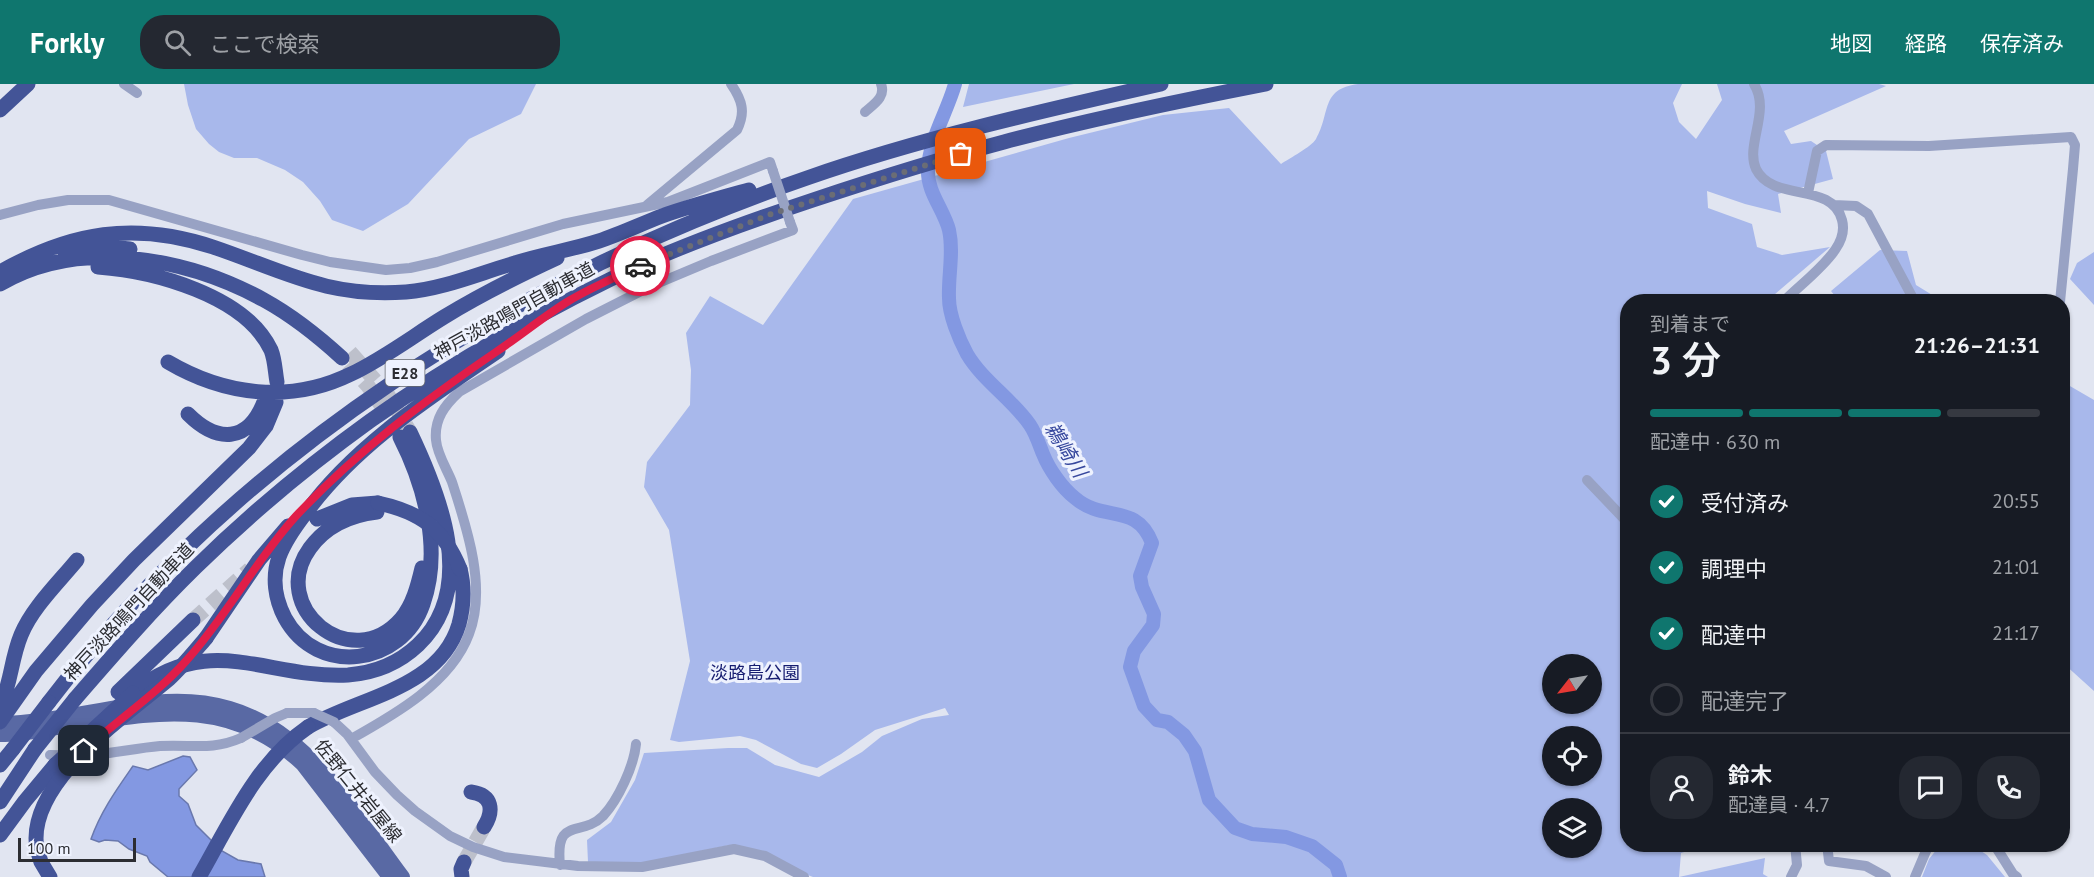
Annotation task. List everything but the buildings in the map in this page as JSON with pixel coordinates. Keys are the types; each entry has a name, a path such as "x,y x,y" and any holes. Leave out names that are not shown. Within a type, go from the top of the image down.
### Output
{"highway":[{"path":"0,110 28,84"},
{"name":"神戸淡路鳴門自動車道","path":"0,765 101,638 142,593 227,511 313,440 406,372 523,302 656,237 810,177 948,136 1161,84"},
{"name":"神戸淡路鳴門自動車道","path":"0,802 47,756 75,699 195,567 238,527 323,457 417,389 567,303 646,263 771,214 846,190 992,145 1067,126 1266,84"},
{"path":"168,362 214,384 244,391 284,392 325,385 367,366 494,288 598,241 710,201 773,184 810,177"},
{"path":"0,284 59,244 110,234 171,236 213,247 286,275 327,287 366,293 388,293 434,287 543,254 598,241"},
{"path":"0,272 34,262 116,258 156,262 191,270 223,281 266,301 346,355"},
{"path":"34,262 129,270 182,285 228,306 249,321 264,340 274,362 273,382"},
{"path":"50,877 41,862 35,833 40,812 52,791 72,765 98,738 177,671 206,638 259,560 296,516 355,458 404,418 567,303"},
{"path":"0,722 6,707 112,583 249,448 266,426 270,402 250,426 227,436 208,431 188,414"},
{"path":"126,693 158,675 191,663 230,661 349,675 384,667 413,649 430,632 446,598 450,573 448,542 432,481 405,435 426,511 431,550 429,581 423,606 412,626 399,640 379,652 357,657 333,655 311,646 294,631 281,610 275,590 276,568 282,549 327,485"},
{"path":"199,877 256,778 275,754 311,720 404,684 438,661 452,642 461,617 464,592 460,569 444,538 416,518 378,508 352,505 316,519"},
{"path":"378,508 332,527 314,543 303,562 299,585 300,595 308,613 321,629 339,638 369,639 387,631 402,618 413,599 422,569 427,531 426,511"},
{"path":"6,707 6,695 21,634 77,560"},
{"path":"0,835 25,801 47,756 81,732 126,693 193,620"},
{"path":"471,792 480,794 489,803 490,812 484,827"}],"main road":[{"name":"佐野仁井岩屋線","path":"0,722 31,720 153,702 186,700 227,707 271,726 309,755 338,789 403,877"},
{"name":"佐野仁井岩屋線","path":"0,735 171,714 200,715 231,721 269,738 302,764 389,877"}],"street":[{"path":"124,84 137,93"},
{"path":"645,207 737,130 741,122 742,104 731,84"},
{"path":"865,112 882,97 881,84"},
{"path":"1754,84 1761,107 1753,159 1757,171 1766,181 1779,188 1822,198 1834,206 1841,216 1844,228 1841,241 1828,258 1791,294"},
{"path":"1808,193 1817,151 1826,145 1929,146 2071,137 2075,145 2061,294"},
{"path":"0,215 68,200 109,200 312,257 386,270 437,262 563,224 680,198 770,162 793,230 711,261 610,306 459,393 446,404 441,412 436,440 452,482 468,540 476,579 474,617 460,651 426,691 397,713 351,739"},
{"path":"1834,206 1856,206 1868,214 1911,294"},
{"path":"1587,480 1620,515"},
{"path":"47,756 90,755 158,746 218,746 242,738 274,718 287,713 311,720 334,722 351,739 375,772 397,795 430,823 473,847 504,857 560,865 580,872 642,867 734,849 765,856 804,877"},
{"path":"560,865 558,852 560,840 568,830 594,822 602,817 633,765 636,744"},
{"path":"1791,877 1797,866 1796,852"},
{"path":"1828,852 1829,861 1866,866 1886,877"},
{"path":"1915,877 1926,852"},
{"path":"1999,852 2017,877"}],"green space":[{"path":"184,84 536,84 521,114 469,139 408,204 363,231 332,220 320,201 303,182 285,170 257,158 234,158 219,152 209,144 196,129"},
{"path":"969,84 1074,84 963,107"},
{"name":"淡路島公園","path":"1358,84 1682,84 1673,103 1679,122 1696,139 1722,100 1717,84 1879,84 1886,86 1784,131 1791,144 1811,141 1826,151 1833,179 1778,194 1781,213 1707,191 1708,208 1752,224 1757,247 1782,255 1830,247 1775,294 1620,294 1620,852 1684,852 1681,853 1679,877 813,877 730,845 647,862 588,862 587,840 611,822 635,780 644,753 747,748 775,765 819,777 862,752 882,736 922,719 949,715 945,708 875,730 817,768 801,764 756,740 740,736 679,742 670,740 690,661 669,530 644,487 647,462 690,405 691,370 686,333 710,296 763,325 853,199 1069,138 1163,115 1229,108 1281,164 1316,139 1332,97 1346,87"},
{"path":"1880,250 1907,251 1916,285 1931,294 1833,294 1831,291"},
{"path":"2094,252 2094,305 2070,279 2077,263"},
{"path":"2070,386 2094,400 2094,691 2070,669"},
{"path":"1935,852 1982,852 2005,877 1922,877 1929,859"},
{"path":"1765,858 1763,874 1768,877 1679,877"}],"shaded area":[{"path":"183,756 190,757 197,770 179,789 179,796 188,804 196,825 222,851 238,860 261,864 265,877 168,877 150,862 147,856 129,849 118,841 99,842 91,839 104,810 133,766 148,770"}],"waterway":[{"name":"鵜崎川","path":"955,84 935,137 929,159 928,178 949,230 951,247 949,305 964,348 981,373 1030,425 1049,466 1070,494 1097,510 1128,517 1145,530 1152,543 1140,576 1142,587 1154,614 1153,625 1134,651 1130,667 1144,706 1157,720 1168,722 1184,735 1195,751 1209,800 1235,828 1252,834 1286,837 1312,846 1336,865 1340,877"}],"tunnel":[{"path":"350,352 388,395 410,432"},
{"path":"348,364 368,386 392,421"},
{"path":"193,620 250,569"},
{"path":"464,862 484,827"}],"way so far":[{"path":"640,266 771,214 961,154"}],"route":[{"path":"84,751 169,679 186,661 217,623 259,560 296,516 341,470 437,393 567,303 640,266"}]}
